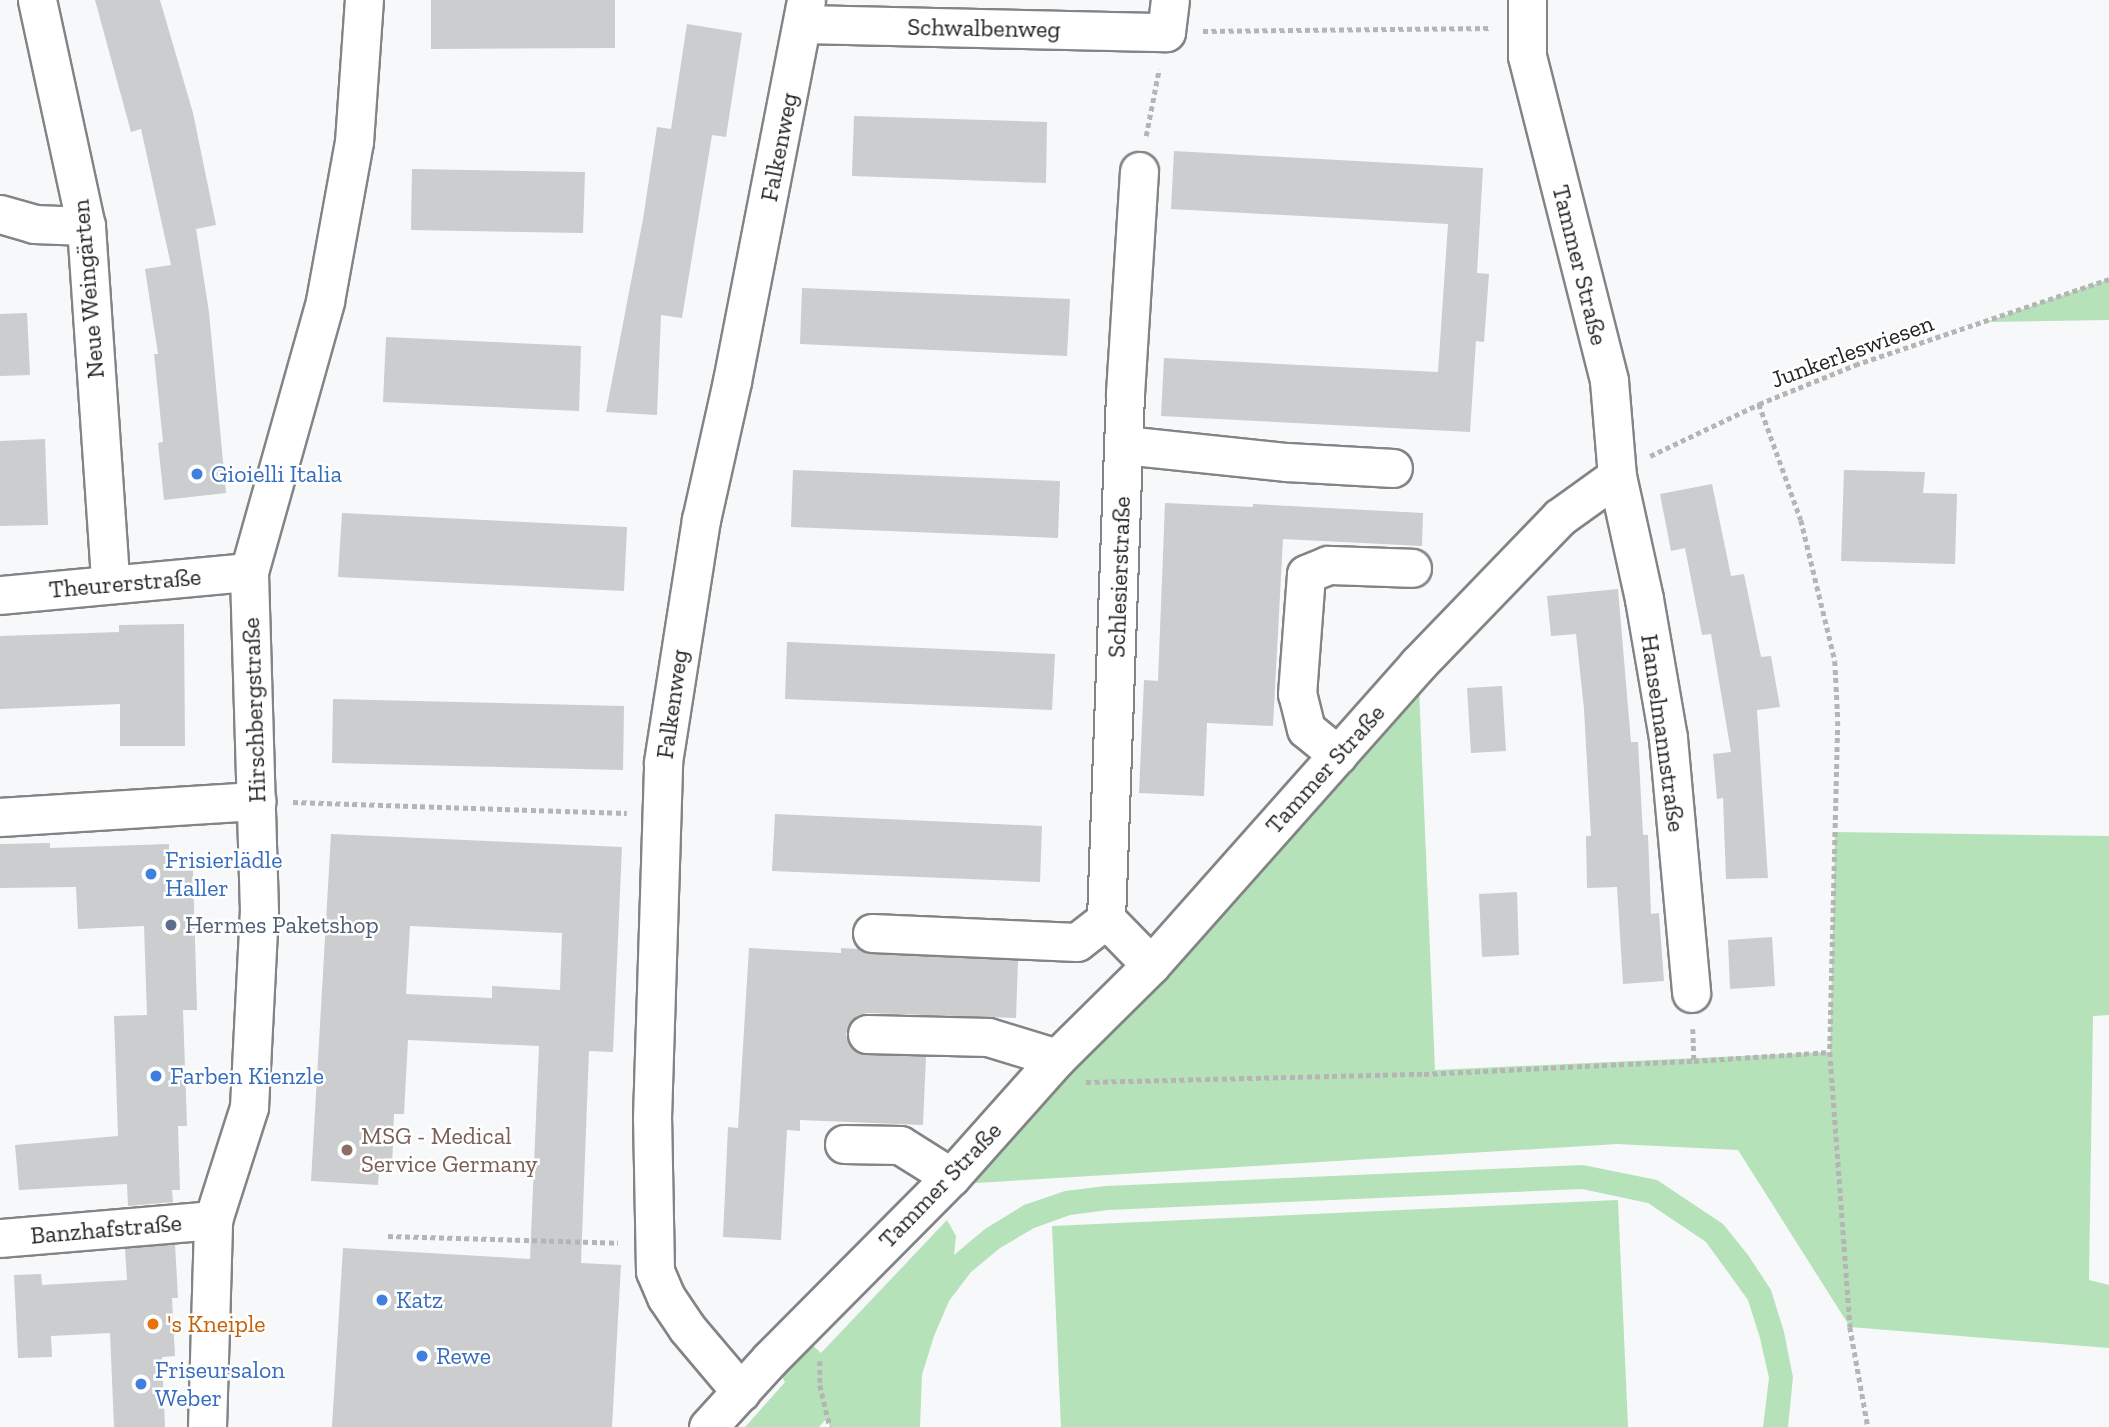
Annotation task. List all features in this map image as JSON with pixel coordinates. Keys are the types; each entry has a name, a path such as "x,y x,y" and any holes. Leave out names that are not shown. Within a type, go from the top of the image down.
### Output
{"street":[{"name":"Neue Weingärten","path":"37,0 86,226 110,582"},
{"name":"Hirschbergstraße","path":"207,1427 213,1220 248,1107 259,911 249,572 325,301 354,142 363,0"},
{"name":"Schwalbenweg","path":"804,12 1168,16"},
{"name":"Falkenweg","path":"741,1392 687,1328 666,1297 655,1271 652,1118 663,762 701,520 733,381 804,12"},
{"name":"Tammer Straße","path":"708,1427 951,1177 1066,1070 1151,965 1418,664 1560,517 1617,477 1609,381 1527,56 1527,14"},
{"name":"Schlesierstraße","path":"1106,919 1124,445 1139,171"},
{"path":"0,214 34,224 86,226"},
{"path":"1124,445 1274,461 1394,468"},
{"name":"Hanselmannstraße","path":"1617,477 1644,599 1668,738 1691,993"},
{"path":"1338,755 1306,729 1297,694 1306,574 1328,565 1412,568"},
{"name":"Theurerstraße","path":"0,595 110,582 249,572"},
{"path":"0,817 257,801"},
{"path":"872,933 1076,942 1106,919 1151,965"},
{"path":"867,1034 988,1037 1066,1070"},
{"path":"844,1143 900,1145 951,1177"},
{"name":"Banzhafstraße","path":"0,1238 213,1220"}],"path":[{"path":"1139,171 1168,16 1527,14"},
{"name":"Junkerleswiesen","path":"1617,477 1652,455 1759,404 1855,365 2109,279"},
{"path":"1759,404 1801,520 1835,661 1838,721 1830,1052 1850,1327 1868,1427"},
{"path":"257,801 661,814"},
{"path":"1691,993 1694,1061"},
{"path":"1066,1070 1424,1074 1830,1052"},
{"path":"388,1236 654,1244"},
{"path":"798,1332 821,1353 820,1385 830,1427"}],"green space":[{"path":"2109,279 2109,320 1986,322"},
{"path":"1418,664 1435,1070 1830,1052 1835,832 2109,836 2109,1015 2093,1016 2089,1280 2109,1285 2109,1348 1850,1327 1738,1150 1617,1144 942,1185"},
{"path":"1583,1165 1657,1180 1723,1224 1748,1255 1771,1290 1784,1332 1793,1377 1788,1427 1763,1427 1769,1378 1760,1338 1748,1300 1706,1242 1648,1203 1582,1189 1108,1210 1070,1215 1034,1228 1000,1248 971,1272 949,1301 922,1375 920,1427 830,1427 827,1418 819,1427 745,1427 785,1382 770,1359 798,1332 821,1353 947,1220 956,1236 954,1255 985,1229 1024,1205 1065,1191 1106,1186"},
{"path":"1618,1200 1628,1427 1061,1427 1052,1226"}],"building":[{"path":"95,0 160,0 193,113 216,225 196,229 209,312 226,493 164,500 158,443 163,442 154,354 158,354 145,269 171,265 141,129 131,132"},
{"path":"431,0 615,0 615,48 431,49"},
{"path":"687,24 742,33 726,137 712,135 682,318 661,315 657,415 606,412 643,219 657,127 671,129"},
{"path":"854,116 1047,122 1046,183 852,176"},
{"path":"1174,151 1483,168 1477,273 1489,274 1484,342 1476,341 1470,432 1161,416 1164,358 1438,372 1448,224 1171,209"},
{"path":"412,169 585,172 583,233 411,230"},
{"path":"802,288 1070,299 1067,356 800,344"},
{"path":"27,313 30,375 0,376 0,314"},
{"path":"386,337 581,346 579,411 383,402"},
{"path":"45,439 48,525 0,526 0,441"},
{"path":"793,470 1060,481 1058,538 791,527"},
{"path":"1844,470 1925,472 1923,493 1957,494 1955,564 1841,561"},
{"path":"1712,484 1731,576 1744,574 1761,657 1771,656 1780,707 1757,710 1768,878 1726,879 1723,798 1717,799 1713,754 1731,752 1711,634 1702,635 1685,548 1671,551 1660,494"},
{"path":"1165,503 1253,507 1253,504 1423,513 1422,546 1283,539 1273,726 1207,723 1204,796 1139,793 1144,680 1158,681"},
{"path":"342,513 627,527 624,591 338,577"},
{"path":"1618,589 1631,742 1638,742 1643,835 1648,835 1651,914 1659,913 1664,981 1623,984 1617,887 1587,888 1586,836 1591,836 1584,709 1576,634 1551,636 1547,596"},
{"path":"184,624 185,746 120,746 120,704 0,709 0,636 119,632 119,625"},
{"path":"787,642 1055,654 1052,710 785,699"},
{"path":"1502,686 1506,751 1471,753 1467,688"},
{"path":"333,699 624,706 623,770 332,763"},
{"path":"775,814 1042,826 1040,882 772,871"},
{"path":"331,834 622,847 613,1052 589,1051 581,1263 621,1265 612,1427 332,1427 343,1248 530,1259 539,1046 408,1040 404,1114 394,1114 392,1169 379,1168 378,1185 311,1181","holes":["410,926 562,933 560,990 492,986 492,998 406,994"]},
{"path":"50,843 50,848 169,844 169,871 193,870 197,1010 183,1010 187,1126 178,1126 180,1190 172,1190 173,1202 128,1206 127,1184 19,1190 15,1145 118,1136 114,1016 147,1015 144,926 78,929 76,887 0,888 0,844"},
{"path":"1517,892 1519,955 1482,957 1479,894"},
{"path":"1772,937 1775,986 1730,989 1728,940"},
{"path":"749,948 841,953 841,948 859,949 871,954 1018,960 1016,1018 868,1013 858,1015 850,1023 846,1034 849,1045 857,1052 926,1056 923,1125 800,1120 800,1131 787,1130 781,1240 723,1237 728,1127 738,1128"},
{"path":"175,1244 178,1298 172,1298 175,1356 162,1357 165,1427 114,1427 110,1333 51,1336 52,1357 18,1358 14,1275 41,1274 42,1285 127,1280 125,1249"}],"place":[{"name":"Gioielli Italia","path":"197,474"},
{"name":"Frisierlädle Haller","path":"151,874"},
{"name":"Hermes Paketshop","path":"171,925"},
{"name":"Farben Kienzle","path":"156,1076"},
{"name":"MSG - Medical Service Germany","path":"347,1150"},
{"name":"Katz","path":"382,1300"},
{"name":"'s Kneiple","path":"153,1324"},
{"name":"Rewe","path":"422,1356"},
{"name":"Friseursalon Weber","path":"141,1384"}]}
